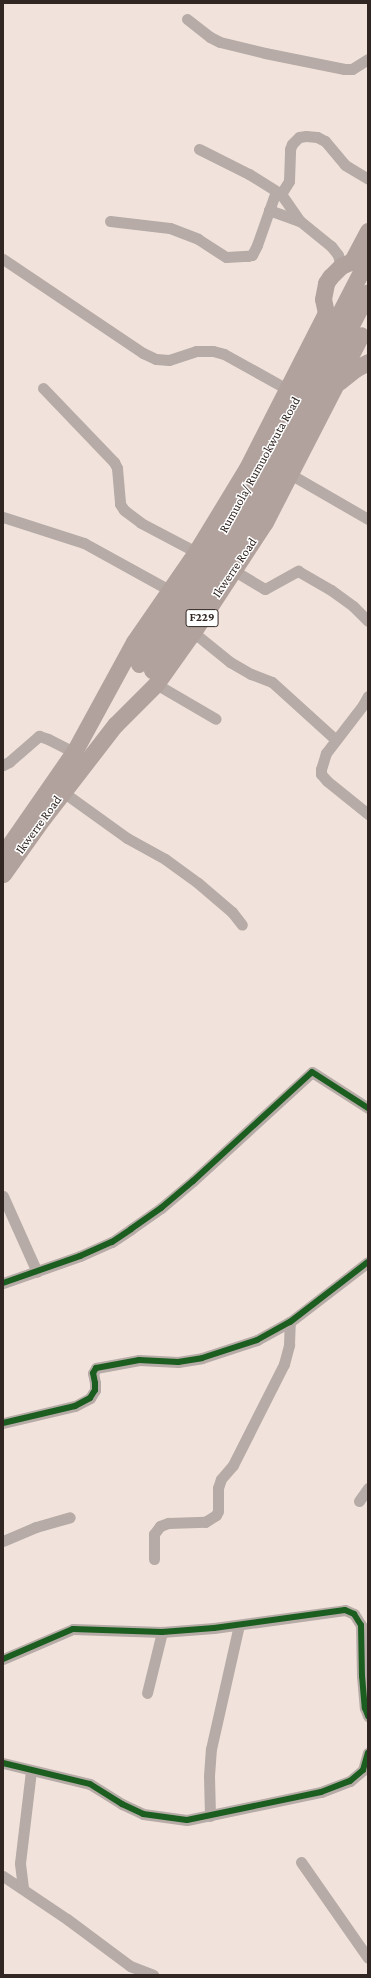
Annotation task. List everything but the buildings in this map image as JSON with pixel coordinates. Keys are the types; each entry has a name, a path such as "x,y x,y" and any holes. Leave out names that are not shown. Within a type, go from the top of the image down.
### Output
{"main road":[{"path":"365,334 349,334 330,320 324,306 324,291 330,277 357,262 368,231"},
{"name":"Rumuola/ Rumuokwuta Road","path":"149,673 236,514 357,262"},
{"name":"Rumuola/ Rumuokwuta Road","path":"149,673 238,536 280,462 368,292"},
{"name":"Ikwerre Road","path":"3,854 74,752 134,642 196,552 247,468 326,313"},
{"name":"Ikwerre Road","path":"3,874 63,792 115,725 149,673 193,632 265,522 314,429 333,387 365,334"},
{"path":"333,387 355,369 368,362"},
{"path":"98,710 149,673"}],"street":[{"path":"187,19 210,37 220,42 235,46 344,69 352,69 368,59"},
{"path":"110,220 170,228 198,239 226,257 248,256 252,254 258,245 269,210 279,192 289,180 289,155 292,144 299,137 317,137 325,141 345,165 368,179"},
{"path":"199,149 249,174 279,192 300,221 331,246 338,255 357,262"},
{"path":"269,210 300,221"},
{"path":"3,259 143,353 156,360 169,360 196,351 213,351 224,354 287,389"},
{"path":"43,388 114,462 117,468 120,504 124,510 141,523 196,552"},
{"path":"290,474 368,519"},
{"path":"3,517 84,542 169,590"},
{"path":"233,570 265,589 298,571 331,590 368,620"},
{"path":"193,632 230,662 251,674 272,682 336,740"},
{"path":"149,673 216,718"},
{"path":"366,702 336,740 322,762 321,774 327,781 368,814"},
{"path":"3,765 9,762 39,736 74,752"},
{"path":"63,792 127,838 165,859 198,883 232,912 242,925"},
{"path":"3,1284 80,1256 112,1242 161,1208 237,1142 307,1074 312,1072 368,1108"},
{"path":"3,1196 37,1272"},
{"path":"3,1422 76,1406 90,1398 96,1383 93,1373 96,1368 139,1360 178,1362 202,1358 257,1340 290,1322 320,1297 368,1262"},
{"path":"154,1559 154,1534 160,1526 168,1523 205,1522 216,1515 218,1511 218,1488 221,1478 233,1465 284,1364 289,1345 290,1322"},
{"path":"359,1500 368,1488"},
{"path":"3,1541 36,1527 70,1517"},
{"path":"3,1659 73,1629 162,1632 239,1624 345,1610 354,1614 361,1626 363,1689 365,1708 368,1716"},
{"path":"210,1816 209,1776 211,1749 239,1624"},
{"path":"147,1693 162,1632"},
{"path":"3,1763 31,1771 90,1784 122,1804 143,1814 187,1820 321,1792 350,1781 363,1770 368,1754"},
{"path":"23,1888 20,1863 31,1771"},
{"path":"301,1862 368,1958"},
{"path":"3,1876 23,1888 130,1966 153,1975"}],"cycle path":[{"path":"3,1283 80,1256 112,1242 161,1208 193,1181 312,1072 368,1108"},
{"path":"3,1423 75,1406 90,1398 95,1390 93,1373 96,1368 139,1360 178,1362 202,1358 257,1340 290,1322 368,1262"},
{"path":"3,1659 73,1629 162,1632 214,1628 345,1610 354,1614 361,1625 362,1676 365,1708 368,1716"},
{"path":"3,1763 90,1784 122,1804 143,1814 187,1820 321,1792 350,1781 363,1770 368,1753"}]}
